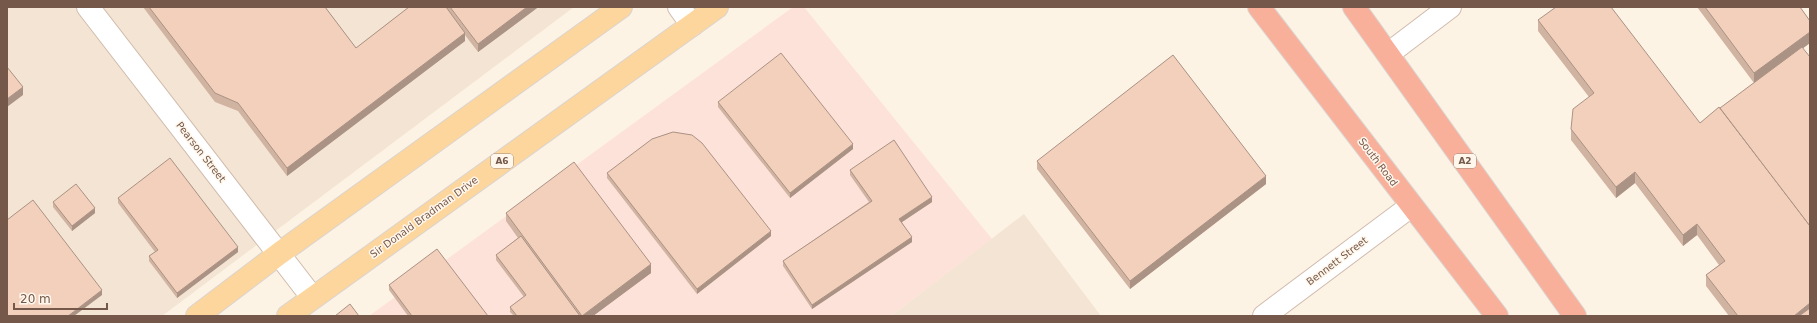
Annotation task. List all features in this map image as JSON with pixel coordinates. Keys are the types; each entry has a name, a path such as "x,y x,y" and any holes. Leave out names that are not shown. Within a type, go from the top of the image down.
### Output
{"highway":[{"name":"South Road","path":"1259,7 1497,316"},
{"name":"A2","path":"1354,7 1576,316"}],"main road":[{"path":"197,316 280,253 621,7"},
{"name":"Sir Donald Bradman Drive","path":"288,316 312,297 717,7"}],"street":[{"name":"Pearson Street","path":"88,7 280,253 312,297"},
{"path":"679,7 692,25"},
{"path":"1388,54 1450,7"},
{"name":"Bennett Street","path":"1264,316 1411,206"}],"shaded area":[{"path":"7,7 574,7 162,316 7,316"},
{"path":"793,7 804,7 992,239 891,316 369,316"},
{"path":"1024,214 1101,316 891,316"}],"building":[{"path":"149,7 325,7 356,48 409,7 446,7 465,33 287,168 238,103 215,93"},
{"path":"450,7 527,7 478,44"},
{"path":"1556,7 1611,7 1700,123 1719,107 1810,226 1810,303 1794,316 1738,316 1706,275 1725,261 1697,224 1683,235 1635,172 1616,187 1571,129 1573,109 1594,93 1538,20"},
{"path":"1705,7 1800,7 1810,21 1810,32 1754,73"},
{"path":"1802,47 1810,57 1810,226 1720,108"},
{"path":"781,53 853,144 790,193 718,102"},
{"path":"1173,55 1266,176 1130,281 1037,161"},
{"path":"7,67 23,87 7,99"},
{"path":"673,132 692,135 702,143 771,231 697,289 607,173 652,139"},
{"path":"894,140 932,197 899,219 912,237 812,305 783,261 872,201 850,170"},
{"path":"170,158 238,247 177,293 149,256 158,250 118,198"},
{"path":"574,162 651,264 582,316 506,213"},
{"path":"76,184 95,208 72,226 53,202"},
{"path":"33,200 102,290 68,316 7,316 7,220"},
{"path":"521,236 580,316 517,316 510,307 526,295 496,255"},
{"path":"437,249 488,316 412,316 389,285"},
{"path":"350,304 359,316 335,316"},
{"path":"1810,308 1810,316 1799,316"}]}
